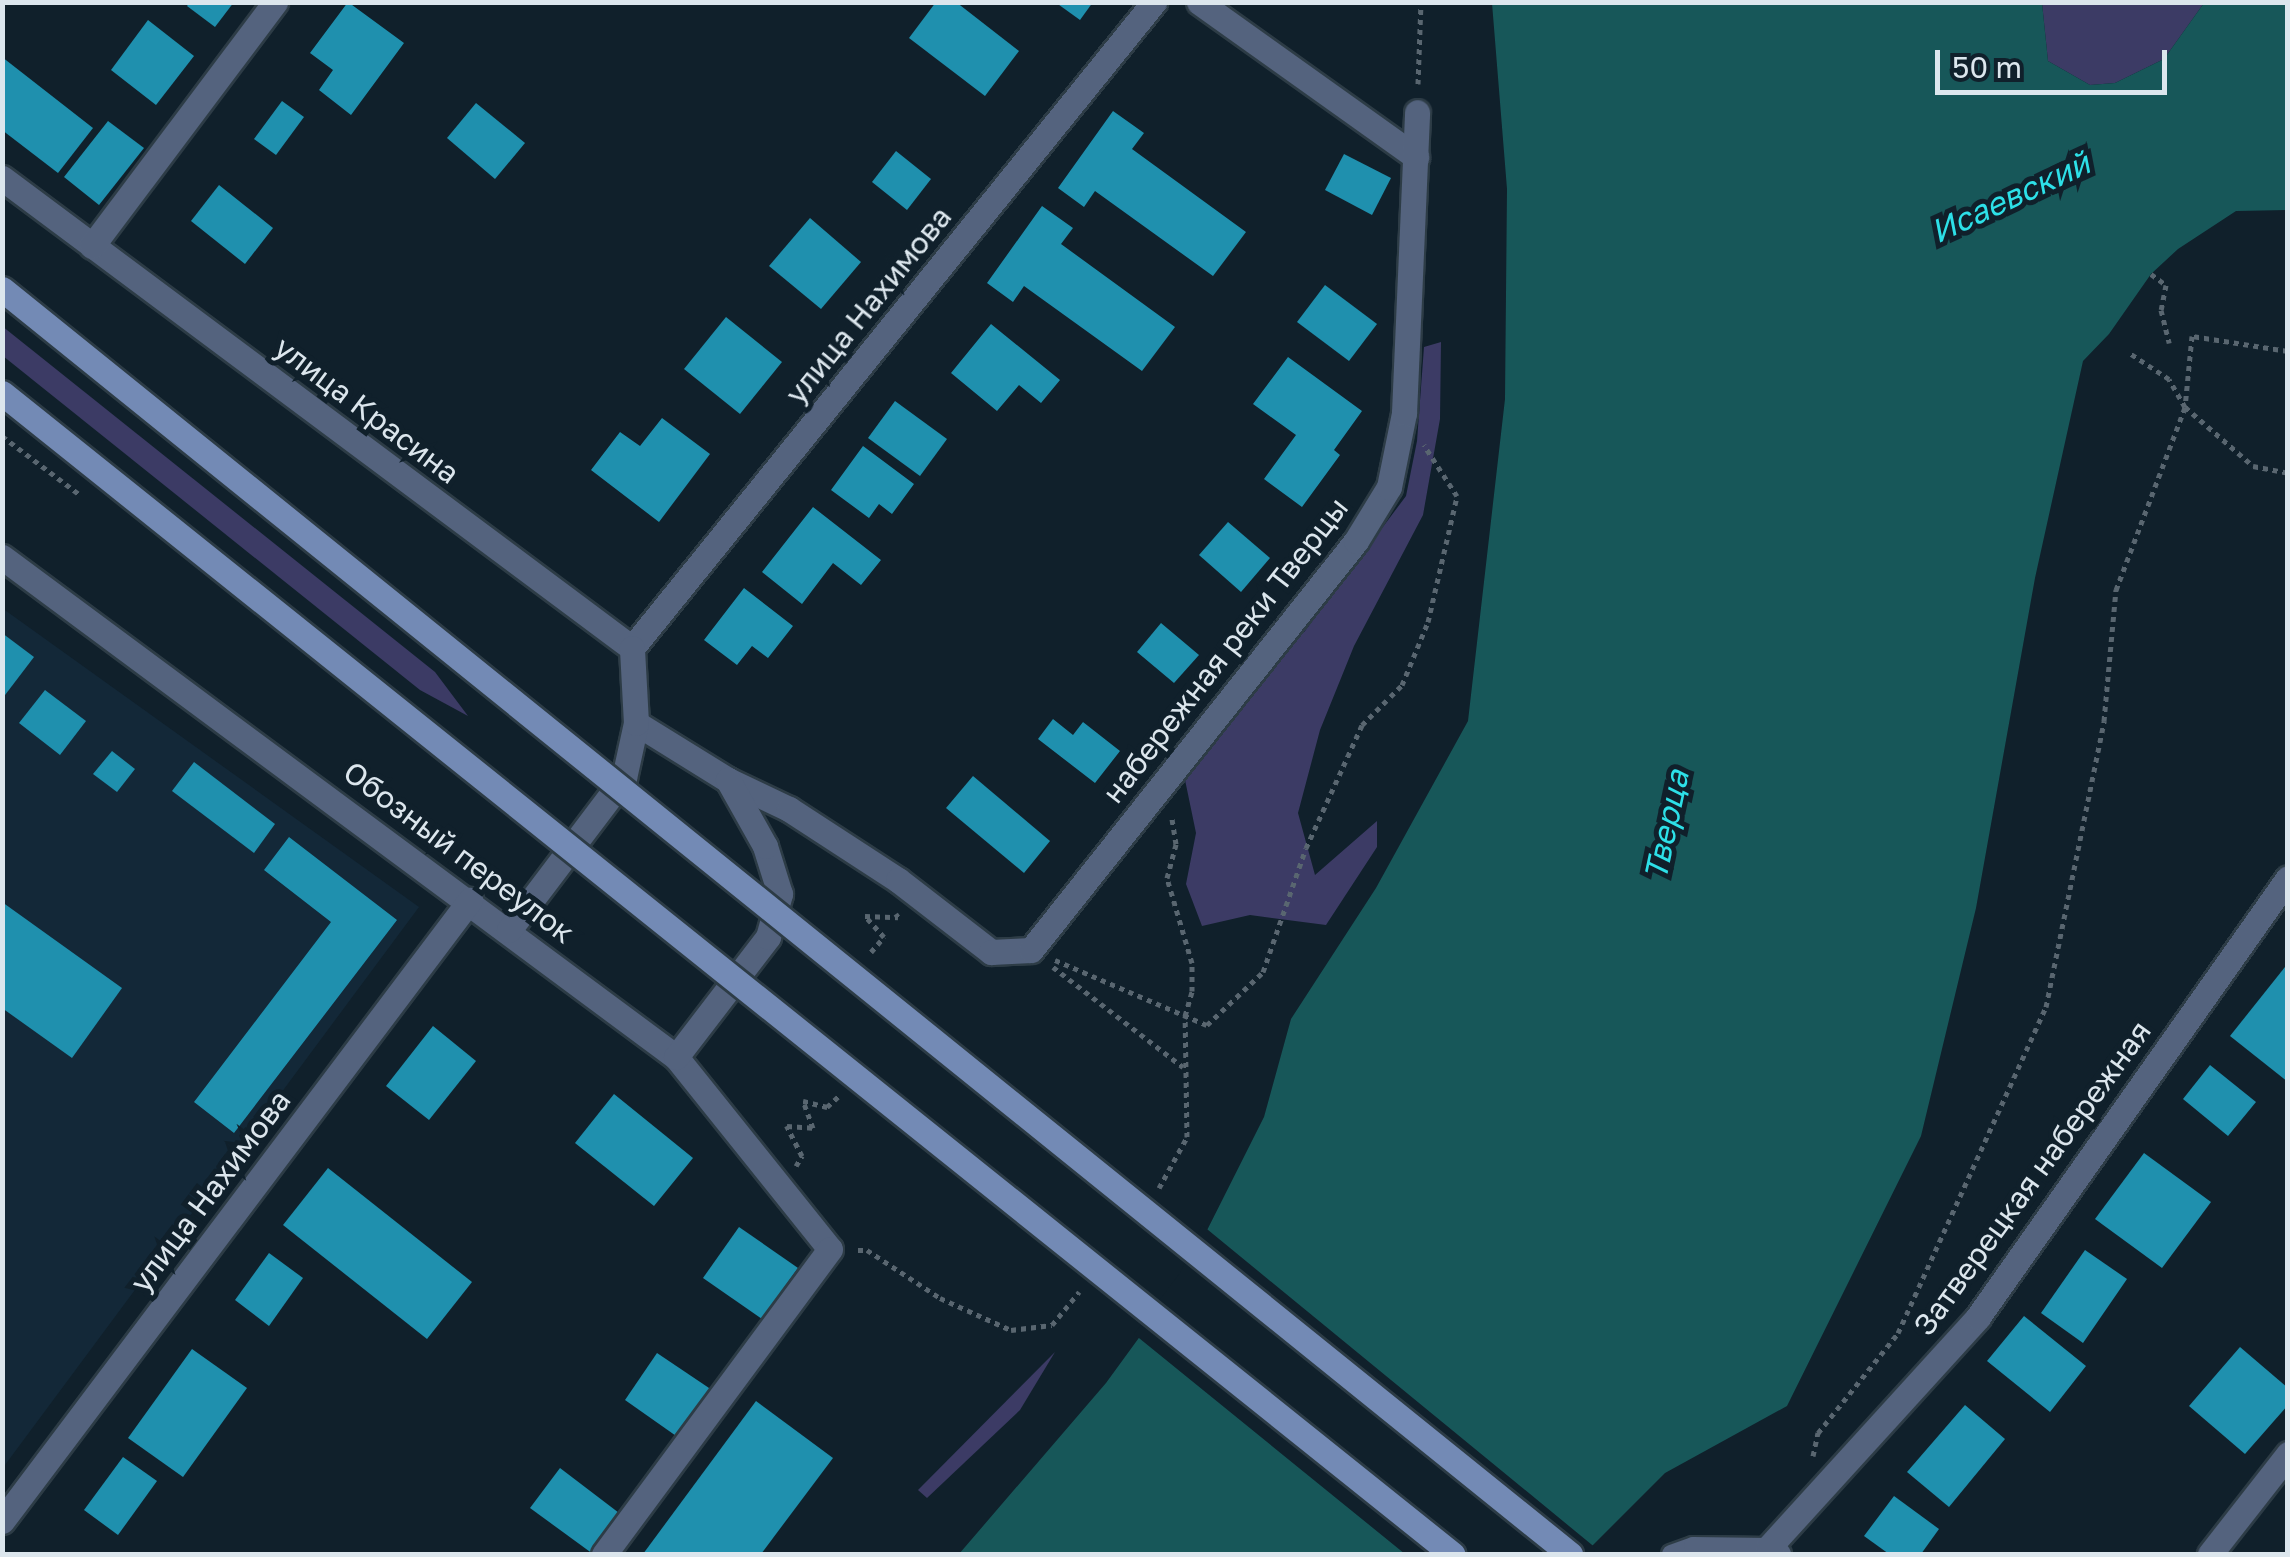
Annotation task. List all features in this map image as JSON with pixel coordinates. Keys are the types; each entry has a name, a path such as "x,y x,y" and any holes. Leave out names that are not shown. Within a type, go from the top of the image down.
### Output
{"main road":[{"path":"2,289 1570,1554"},
{"path":"2,393 1452,1554"}],"street":[{"path":"92,246 275,2"},
{"name":"улица Нахимова","path":"632,648 1154,2"},
{"path":"1199,2 1416,157"},
{"name":"набережная реки Тверцы","path":"1031,950 1356,541 1390,486 1404,413 1416,112"},
{"name":"улица Красина","path":"2,178 632,648"},
{"name":"Обозный переулок","path":"2,556 470,900 676,1057 830,1249 604,1554"},
{"path":"510,930 624,778 636,723 632,648"},
{"path":"636,723 728,780 789,809 898,880 991,952 1031,950"},
{"path":"676,1057 768,938 780,894 765,846 728,780"},
{"name":"Затверецкая набережная","path":"1774,1551 1978,1317 2288,878"},
{"name":"улица Нахимова","path":"2,1521 470,900"},
{"path":"2210,1554 2288,1454"}],"lane":[{"path":"1671,1554 1693,1546 1774,1551"}],"path":[{"path":"1416,112 1421,2"},
{"path":"2151,274 2166,285 2161,310 2169,343"},
{"path":"1811,1466 1818,1433 1898,1333 2046,1007 2104,721 2116,590 2186,407 2192,336 2288,351"},
{"path":"2128,352 2169,379 2186,407 2253,466 2288,473"},
{"path":"1031,950 1207,1025 1263,972 1306,848 1362,725 1402,685 1428,622 1456,496 1404,413"},
{"path":"1031,950 1184,1067 1192,964 1167,878 1176,844 1166,779"},
{"path":"871,952 884,937 864,916 898,918 885,893 898,880"},
{"path":"802,1156 788,1126 813,1128 803,1102 826,1107 840,1095"}],"shaded area":[{"path":"2042,3 2204,3 2164,59 2115,83 2090,85 2048,61"},
{"path":"2,326 435,672 468,716 420,690 3,356"},
{"path":"1441,342 1440,419 1423,515 1354,646 1320,730 1298,813 1315,875 1377,821 1377,847 1326,925 1250,915 1202,926 1186,884 1196,833 1184,775 1233,704 1305,631 1406,496 1417,441 1424,347"},
{"path":"2,608 419,907 5,1465 2,1463"},
{"path":"1055,1352 1020,1410 927,1498 918,1490"}],"water":[{"path":"1492,3 2042,3 2048,61 2090,85 2115,83 2164,59 2204,3 2287,3 2287,210 2236,211 2178,249 2151,274 2109,334 2083,361 2035,578 1976,908 1921,1136 1787,1406 1665,1473 1584,1554 959,1554 1106,1383 1184,1276 1264,1117 1291,1019 1376,888 1468,721 1505,399 1507,189"}],"pier":[{"path":"1202,1225 1597,1549 1591,1554 1405,1554 1134,1334 1180,1273"}],"building":[{"path":"190,2 234,2 215,27 187,6"},
{"path":"348,2 404,43 351,115 319,90 333,70 310,53"},
{"path":"936,2 956,2 1019,51 985,96 909,38"},
{"path":"1055,2 1093,2 1080,20"},
{"path":"148,20 194,56 156,105 111,70"},
{"path":"2,57 93,128 58,173 2,130"},
{"path":"282,101 304,117 276,155 254,139"},
{"path":"476,103 525,143 495,179 447,138"},
{"path":"1113,111 1144,133 1132,149 1246,232 1213,276 1095,191 1084,207 1058,188"},
{"path":"108,121 144,148 99,205 64,177"},
{"path":"896,151 931,179 907,210 872,182"},
{"path":"1344,154 1391,178 1372,215 1325,190"},
{"path":"219,185 273,228 245,264 191,221"},
{"path":"1042,206 1073,228 1061,244 1175,327 1142,371 1024,286 1013,302 987,283"},
{"path":"810,218 861,262 821,309 769,266"},
{"path":"1325,285 1377,324 1349,361 1297,322"},
{"path":"726,317 782,362 740,414 684,369"},
{"path":"991,324 1060,380 1041,403 1019,385 997,411 951,373"},
{"path":"1288,357 1362,411 1334,450 1340,455 1302,507 1264,479 1296,435 1253,404"},
{"path":"895,401 947,439 920,476 868,438"},
{"path":"662,418 710,454 659,522 591,470 620,432 640,446"},
{"path":"863,446 914,484 892,514 879,504 869,518 831,490"},
{"path":"813,507 881,560 861,585 833,563 802,604 762,572"},
{"path":"1228,522 1270,558 1241,592 1199,555"},
{"path":"744,588 793,626 768,658 752,646 737,665 704,640"},
{"path":"1161,623 1199,655 1174,683 1137,652"},
{"path":"2,633 34,657 2,699"},
{"path":"45,690 86,721 60,755 19,723"},
{"path":"1053,719 1073,735 1083,722 1120,751 1095,783 1038,739"},
{"path":"112,751 135,769 117,792 93,774"},
{"path":"194,762 275,824 254,853 172,791"},
{"path":"973,776 1050,841 1024,873 946,808"},
{"path":"289,837 397,920 234,1133 194,1102 331,922 264,870"},
{"path":"2,902 122,988 72,1058 2,1008"},
{"path":"2288,968 2288,1082 2230,1036"},
{"path":"433,1026 476,1061 429,1120 386,1086"},
{"path":"2210,1065 2256,1102 2228,1136 2183,1099"},
{"path":"614,1094 693,1158 654,1206 575,1143"},
{"path":"2144,1153 2211,1202 2162,1268 2095,1219"},
{"path":"328,1168 472,1282 427,1339 283,1225"},
{"path":"739,1227 798,1268 762,1319 703,1278"},
{"path":"2085,1250 2127,1279 2083,1343 2041,1313"},
{"path":"269,1253 303,1278 269,1326 235,1300"},
{"path":"2024,1316 2086,1366 2050,1412 1987,1361"},
{"path":"2240,1347 2288,1388 2288,1405 2245,1454 2189,1406"},
{"path":"192,1349 247,1388 183,1477 128,1438"},
{"path":"657,1353 712,1390 679,1438 625,1400"},
{"path":"756,1401 833,1458 761,1554 643,1554"},
{"path":"1965,1405 2005,1439 1949,1507 1907,1472"},
{"path":"123,1457 157,1481 118,1535 84,1510"},
{"path":"560,1468 623,1516 593,1554 530,1508"},
{"path":"1894,1496 1939,1529 1921,1554 1889,1554 1864,1536"}],"water label":[{"name":"Исаевский","path":"2010,197"},
{"name":"Тверца","path":"1666,825"}]}
